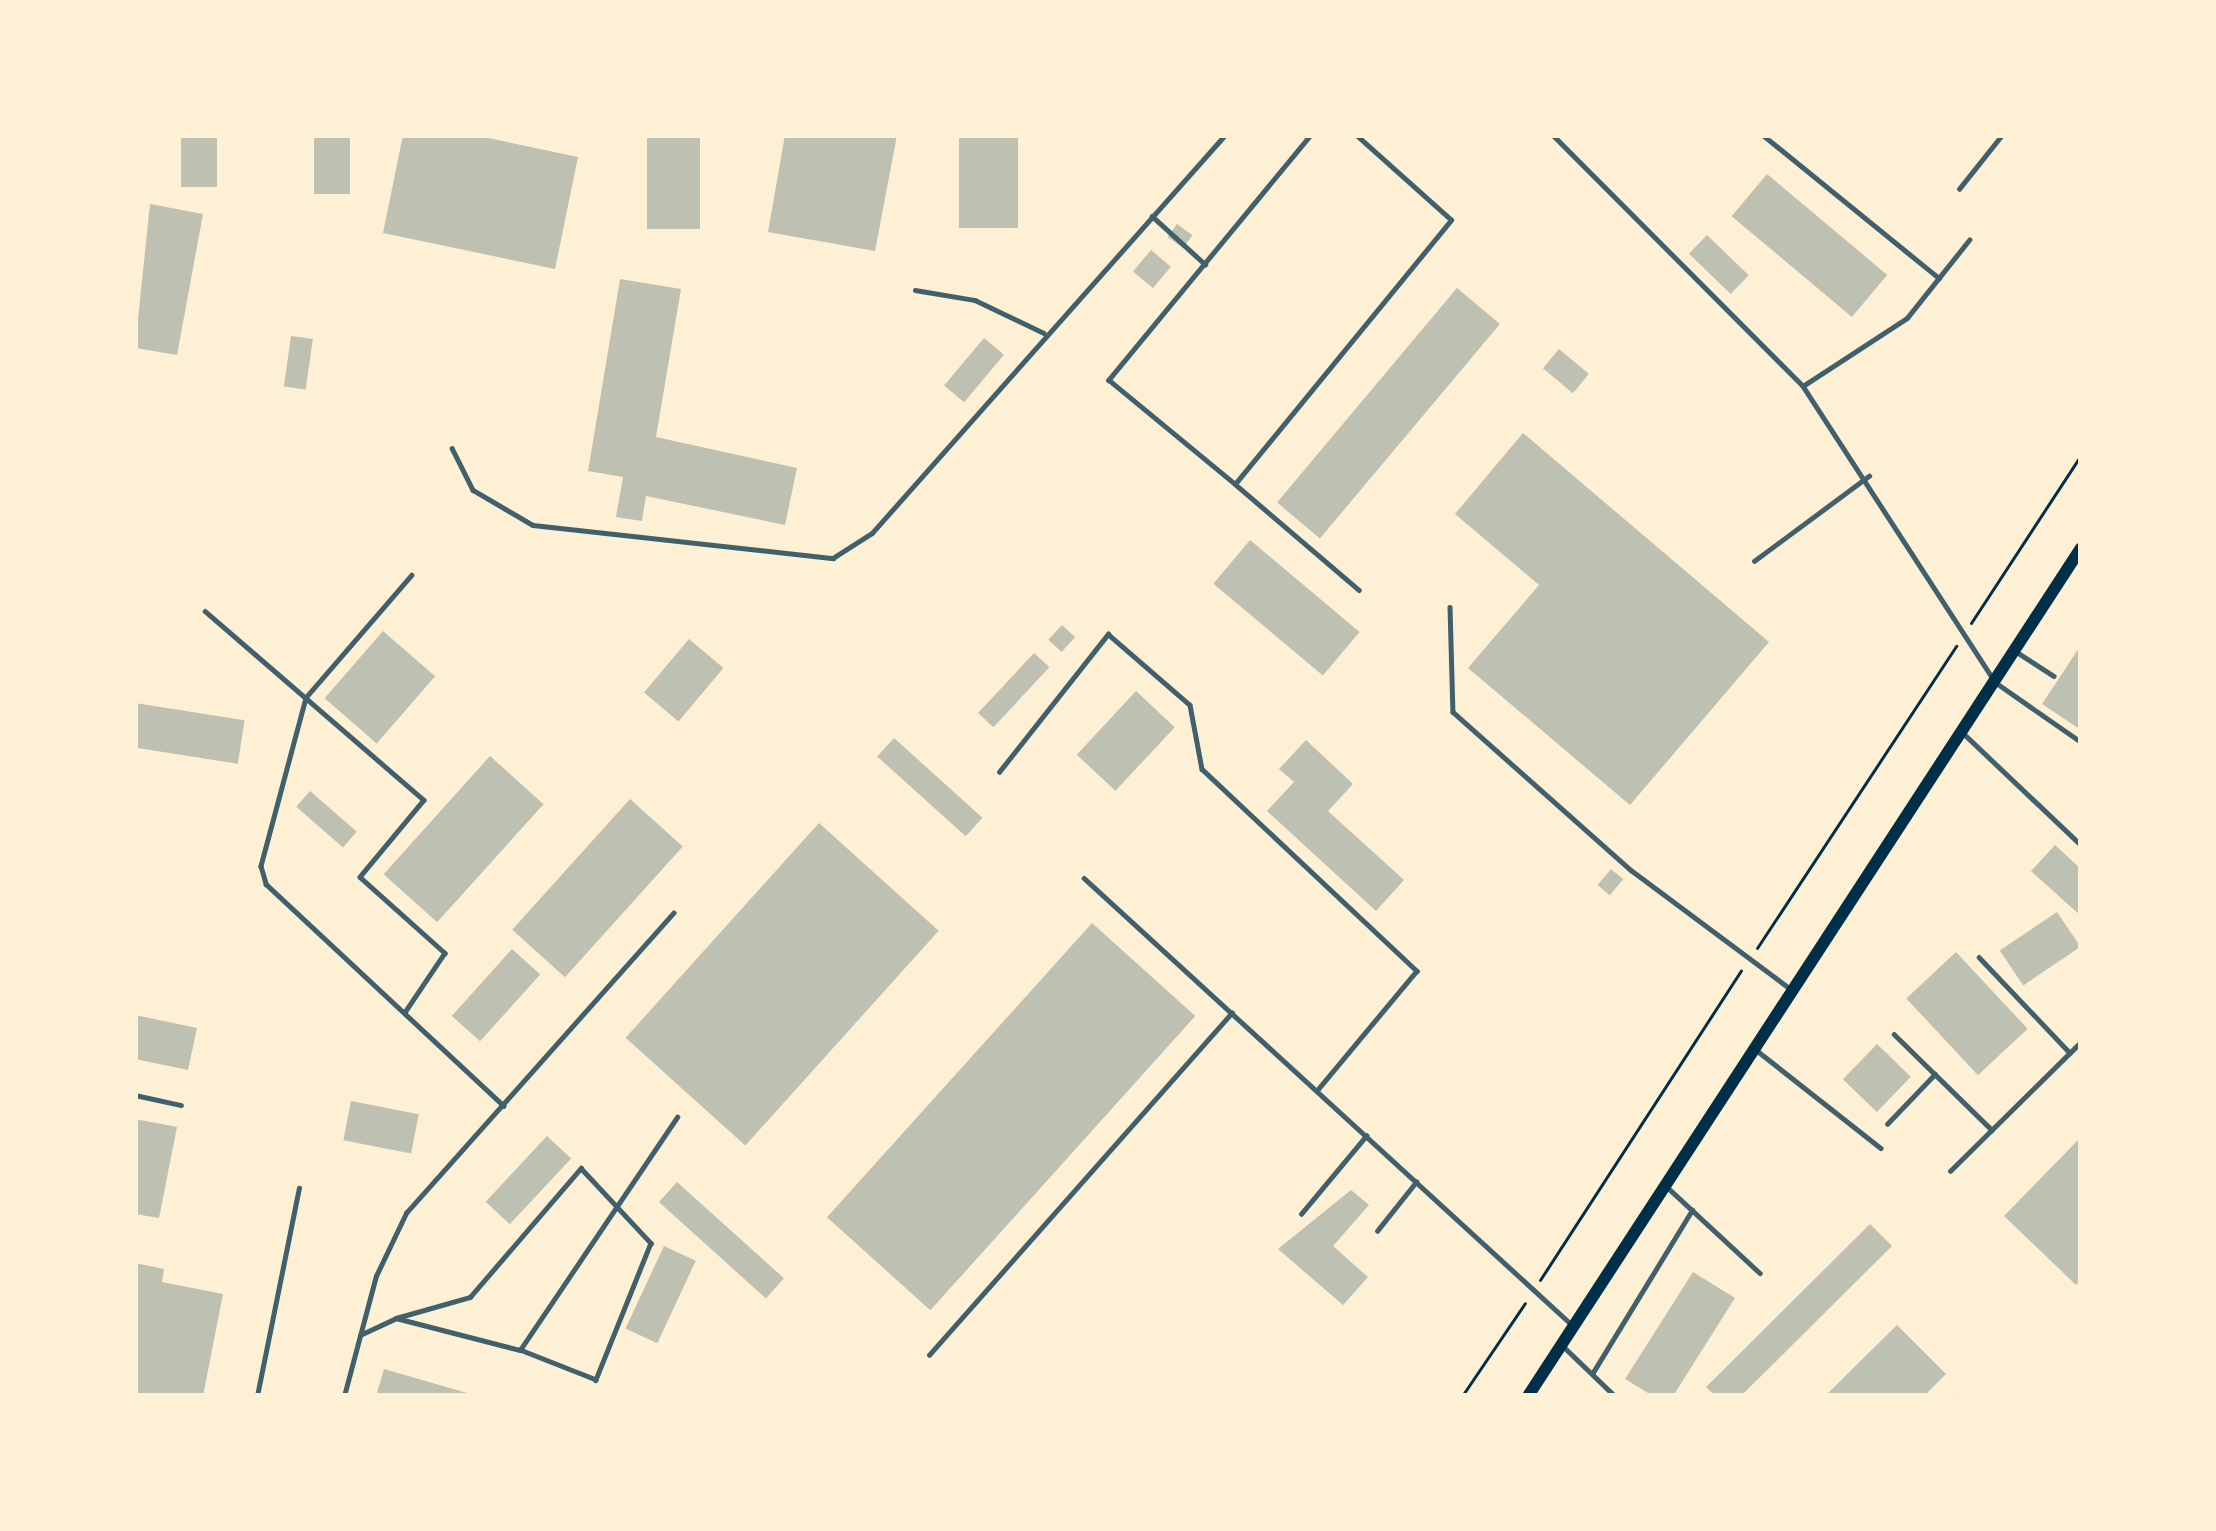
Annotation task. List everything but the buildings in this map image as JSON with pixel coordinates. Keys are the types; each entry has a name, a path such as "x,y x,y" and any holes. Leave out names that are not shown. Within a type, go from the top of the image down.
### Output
{"main road":[{"path":"1528,1396 2081,548"}],"lane":[{"path":"452,448 472,490 533,525 833,557 872,533 1225,135"},
{"path":"1311,135 1109,380 1359,590"},
{"path":"1235,484 1451,220 1356,135"},
{"path":"1553,135 1803,386 1869,476 1995,682 2081,742"},
{"path":"1763,135 1939,278"},
{"path":"1959,189 2002,135"},
{"path":"1151,216 1207,265"},
{"path":"1803,386 1907,318 1970,240"},
{"path":"916,290 975,300 1044,334"},
{"path":"1754,561 1869,476"},
{"path":"412,575 306,698 272,808 266,884 504,1106"},
{"path":"1450,607 1453,712 1793,991"},
{"path":"205,611 424,800 360,877 445,953 406,1011"},
{"path":"999,772 1108,634 1190,705 1202,770 1417,971 1317,1091"},
{"path":"2015,651 2054,676"},
{"path":"1962,732 2081,845"},
{"path":"1084,878 1574,1326"},
{"path":"344,1396 360,1334 406,1213 673,913"},
{"path":"1978,957 2070,1054"},
{"path":"929,1355 1232,1013"},
{"path":"1894,1034 1992,1130"},
{"path":"1950,1171 2081,1042"},
{"path":"1755,1049 1881,1148"},
{"path":"1887,1124 1935,1074"},
{"path":"135,1095 181,1105"},
{"path":"520,1350 677,1117"},
{"path":"1301,1214 1366,1136"},
{"path":"360,1334 396,1318 470,1297 581,1168 651,1243 596,1380 520,1350 396,1318"},
{"path":"1377,1231 1416,1181"},
{"path":"1666,1186 1760,1273"},
{"path":"257,1396 299,1188"},
{"path":"1592,1374 1692,1210"},
{"path":"1562,1345 1615,1396"}],"path":[{"path":"1462,1396 2081,455"}]}
